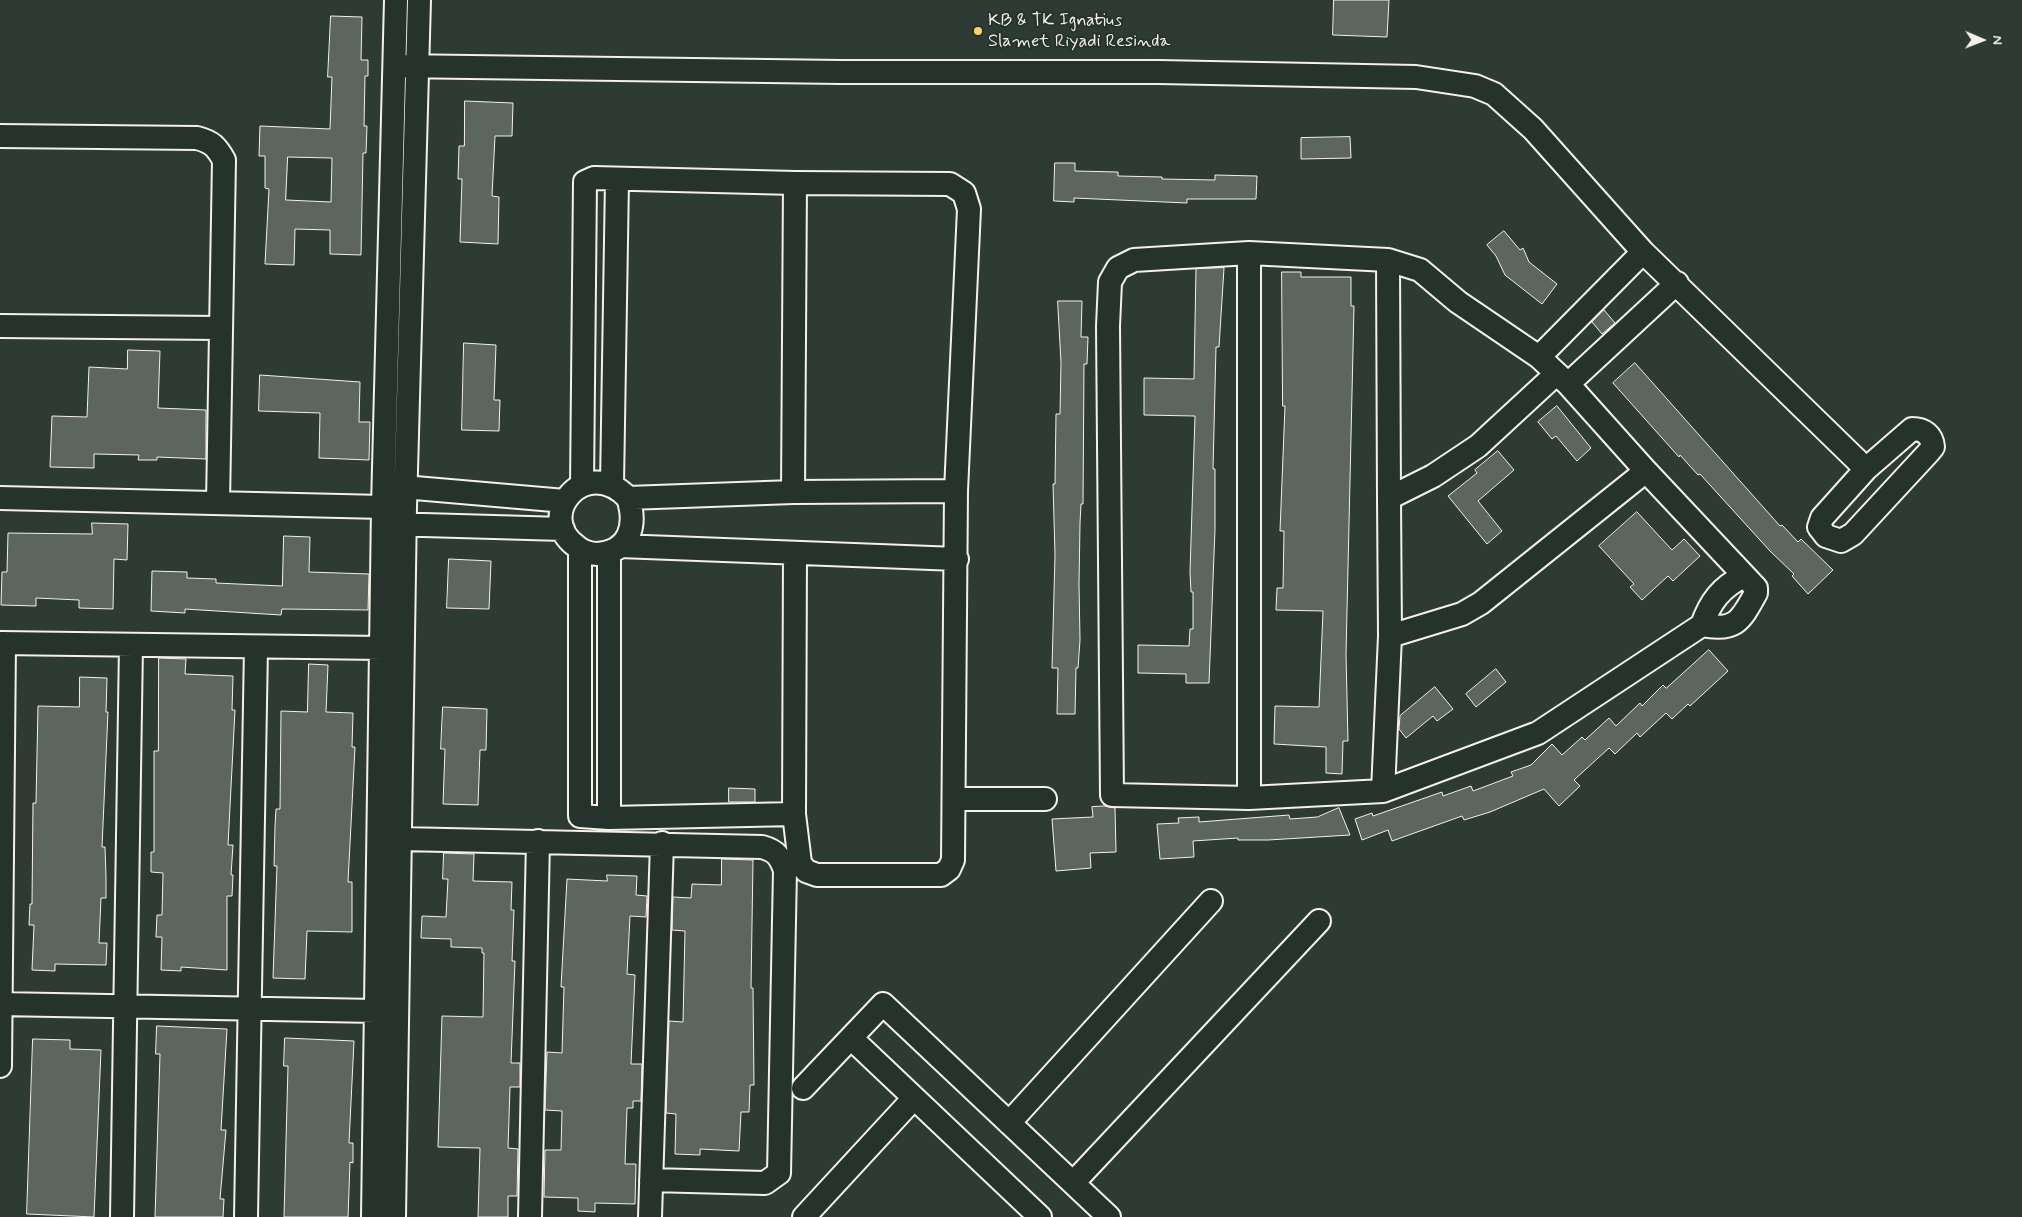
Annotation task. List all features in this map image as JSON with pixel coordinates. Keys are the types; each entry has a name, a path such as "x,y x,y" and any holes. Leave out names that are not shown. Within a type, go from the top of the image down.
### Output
{"street":[{"path":"394,1217 401,839 389,510 406,488 407,66 396,0"},
{"path":"373,1217 382,648 407,66 419,0"},
{"path":"407,66 841,72 1159,72 1416,78 1475,86 1494,94 1533,129 1643,252 1866,468"},
{"path":"0,136 197,138 210,142 217,148 224,160 218,503"},
{"path":"582,484 585,182 594,178 617,180 950,184 964,194 969,209 956,491 957,559 953,860 949,869 940,875 817,875 806,870 800,863 794,814 795,554"},
{"path":"609,818 615,549 628,536 633,525 633,513 620,491 617,180"},
{"path":"793,492 795,183"},
{"path":"1539,357 1643,252"},
{"path":"1249,253 1249,798"},
{"path":"1702,626 1725,628 1739,621 1756,590 1744,576 1646,472 1562,379 1539,357 1458,302 1420,270 1388,260 1249,253 1134,260 1118,268 1110,282 1108,326 1112,795 1249,798 1384,791 1538,733 1702,626 1713,600 1721,591 1744,576"},
{"path":"1384,791 1390,636 1388,260"},
{"path":"1389,498 1434,476 1478,446 1677,284"},
{"path":"0,326 220,328"},
{"path":"1920,429 1928,434 1932,441 1933,447 1928,453 1853,534 1841,541 1831,540 1820,527 1822,518 1866,468 1912,430 1920,429"},
{"path":"1390,636 1462,614 1481,603 1646,472"},
{"path":"956,491 620,491 597,481 582,484 572,491 565,501 562,510 562,530 570,542 580,550 594,554 615,549 957,559"},
{"path":"406,488 565,501"},
{"path":"389,510 406,488"},
{"path":"0,498 218,503 389,510 562,530"},
{"path":"580,550 579,814 583,818 794,814"},
{"path":"0,1066 2,643 382,648"},
{"path":"122,1217 131,645"},
{"path":"246,1217 256,646"},
{"path":"954,799 1045,799"},
{"path":"401,839 662,843 762,847 774,850 785,870 779,1173 765,1183 651,1180"},
{"path":"530,1217 538,841"},
{"path":"650,1217 662,843"},
{"path":"1009,1123 1211,901"},
{"path":"1073,1183 1320,921"},
{"path":"1,1004 376,1011 398,998"},
{"path":"803,1088 883,1004 1109,1217"},
{"path":"851,1038 1040,1217"},
{"path":"804,1217 914,1098"}],"building":[{"path":"1334,0 1389,0 1387,37 1333,35"},
{"path":"331,16 362,17 361,60 368,60 368,76 365,76 364,126 367,126 366,153 363,153 361,255 330,254 330,230 295,229 294,265 265,264 269,189 265,188 265,156 259,156 260,126 330,129 332,77 328,77","holes":["288,157 332,158 331,202 286,200"]},
{"path":"465,101 513,103 512,136 495,136 492,196 499,197 498,244 460,242 462,179 458,179 459,146 464,146"},
{"path":"1350,137 1351,158 1301,159 1301,138"},
{"path":"1055,163 1075,163 1075,171 1118,172 1118,176 1162,177 1162,179 1215,180 1215,175 1257,176 1256,199 1187,199 1187,203 1074,198 1074,202 1054,201"},
{"path":"1504,231 1520,250 1523,248 1529,262 1557,284 1542,304 1505,275 1496,256 1487,245"},
{"path":"1224,268 1219,347 1216,347 1213,469 1215,469 1215,529 1209,683 1186,683 1186,674 1138,673 1138,645 1189,646 1190,629 1193,629 1193,592 1191,592 1190,572 1195,416 1144,415 1144,378 1194,379 1196,269"},
{"path":"1282,272 1301,272 1301,277 1351,277 1351,306 1354,306 1346,654 1348,741 1343,741 1342,774 1326,773 1326,747 1274,744 1275,706 1319,707 1323,611 1276,610 1277,588 1283,588 1284,531 1280,531 1285,406 1283,406"},
{"path":"1058,301 1082,301 1081,337 1088,337 1087,364 1084,364 1083,504 1081,504 1080,523 1079,584 1080,640 1078,668 1076,668 1075,714 1057,714 1058,668 1052,668 1055,555 1053,484 1055,484 1056,414 1060,414 1061,363"},
{"path":"1604,310 1615,323 1602,334 1592,322"},
{"path":"464,343 496,345 494,400 500,400 499,431 462,430"},
{"path":"128,350 160,351 158,408 206,410 206,459 157,457 157,460 138,460 139,455 94,454 94,468 50,467 52,416 87,417 89,367 127,369"},
{"path":"1635,363 1780,526 1782,525 1798,542 1801,539 1833,570 1808,594 1792,576 1794,574 1770,551 1700,474 1698,475 1680,455 1679,457 1613,383"},
{"path":"260,375 360,382 359,422 370,422 369,460 319,458 320,413 259,411"},
{"path":"1557,406 1591,448 1577,461 1556,436 1552,439 1538,422"},
{"path":"1498,451 1514,470 1478,501 1502,531 1487,544 1448,496 1477,473 1475,470"},
{"path":"1637,512 1672,550 1684,539 1700,556 1673,581 1668,576 1642,600 1630,587 1634,584 1599,546"},
{"path":"92,523 128,524 127,560 114,559 113,609 79,608 79,600 36,598 36,606 1,605 2,572 7,572 8,533 92,534"},
{"path":"284,536 310,537 309,572 369,574 368,610 282,609 281,615 185,609 185,613 151,611 152,571 187,572 187,578 216,579 216,583 282,586"},
{"path":"449,559 491,561 489,609 447,608"},
{"path":"1709,650 1728,671 1690,706 1688,704 1672,719 1666,713 1640,737 1637,733 1615,754 1609,748 1574,780 1580,786 1559,806 1544,789 1490,812 1464,820 1462,816 1392,841 1388,830 1362,840 1355,819 1372,813 1373,816 1442,792 1443,796 1471,786 1473,791 1513,776 1511,772 1531,765 1552,744 1562,755 1582,737 1585,740 1609,718 1616,726 1640,703 1642,706 1663,685 1666,688"},
{"path":"159,658 186,659 185,674 233,676 232,710 235,710 228,845 233,845 231,875 233,875 232,896 227,896 227,970 181,967 181,971 161,970 162,937 156,937 157,915 162,915 163,873 151,872 151,852 154,852 154,751 158,751"},
{"path":"309,664 328,665 326,712 353,713 352,747 355,747 348,882 352,882 352,932 307,931 305,979 273,978 277,866 274,866 275,826 276,809 280,809 281,711 307,712"},
{"path":"1496,669 1506,682 1476,707 1466,694"},
{"path":"80,677 107,678 106,712 108,712 102,847 105,847 106,898 101,898 99,943 107,943 106,965 55,964 55,971 32,970 34,925 29,925 30,904 32,904 33,803 36,803 38,706 79,707"},
{"path":"1435,687 1453,709 1437,721 1433,716 1406,738 1399,729 1400,716"},
{"path":"443,707 487,709 486,750 480,750 478,805 443,804 445,749 441,749"},
{"path":"729,788 755,789 755,802 729,802"},
{"path":"1105,806 1115,808 1116,852 1090,853 1091,868 1056,871 1052,819 1093,817 1092,807"},
{"path":"1339,808 1350,835 1268,840 1238,840 1238,838 1193,841 1194,857 1160,859 1157,824 1179,823 1178,818 1199,817 1199,822 1289,815 1290,819 1317,817"},
{"path":"444,853 474,854 473,881 512,882 511,910 514,910 512,961 515,961 511,1063 520,1063 520,1087 510,1087 508,1148 518,1149 517,1196 508,1196 508,1217 478,1217 480,1148 438,1147 442,1016 483,1017 484,953 482,953 482,948 451,947 451,939 421,938 422,916 446,917 448,879 443,879"},
{"path":"722,859 753,860 751,988 753,988 754,1085 750,1085 749,1112 741,1112 739,1151 700,1149 700,1155 675,1154 676,1114 666,1113 669,1021 683,1022 685,931 672,930 673,897 691,898 692,884 721,885"},
{"path":"607,875 637,876 636,895 647,896 646,917 630,916 627,974 635,975 631,1064 642,1064 641,1101 633,1101 633,1108 627,1108 625,1164 636,1164 635,1204 595,1203 595,1212 578,1211 578,1198 544,1197 545,1150 561,1150 562,1111 545,1110 547,1052 562,1053 564,987 561,987 567,879 607,881"},
{"path":"157,1026 227,1029 221,1130 226,1130 220,1199 224,1199 223,1217 155,1217 160,1054 156,1054"},
{"path":"285,1038 354,1041 349,1143 353,1143 353,1163 350,1162 348,1217 284,1217 288,1066 284,1066"},
{"path":"33,1039 70,1040 70,1049 101,1050 94,1217 27,1214"}],"place":[{"name":"KB & TK Ignatius Slamet Riyadi Resinda","path":"978,31"}]}
